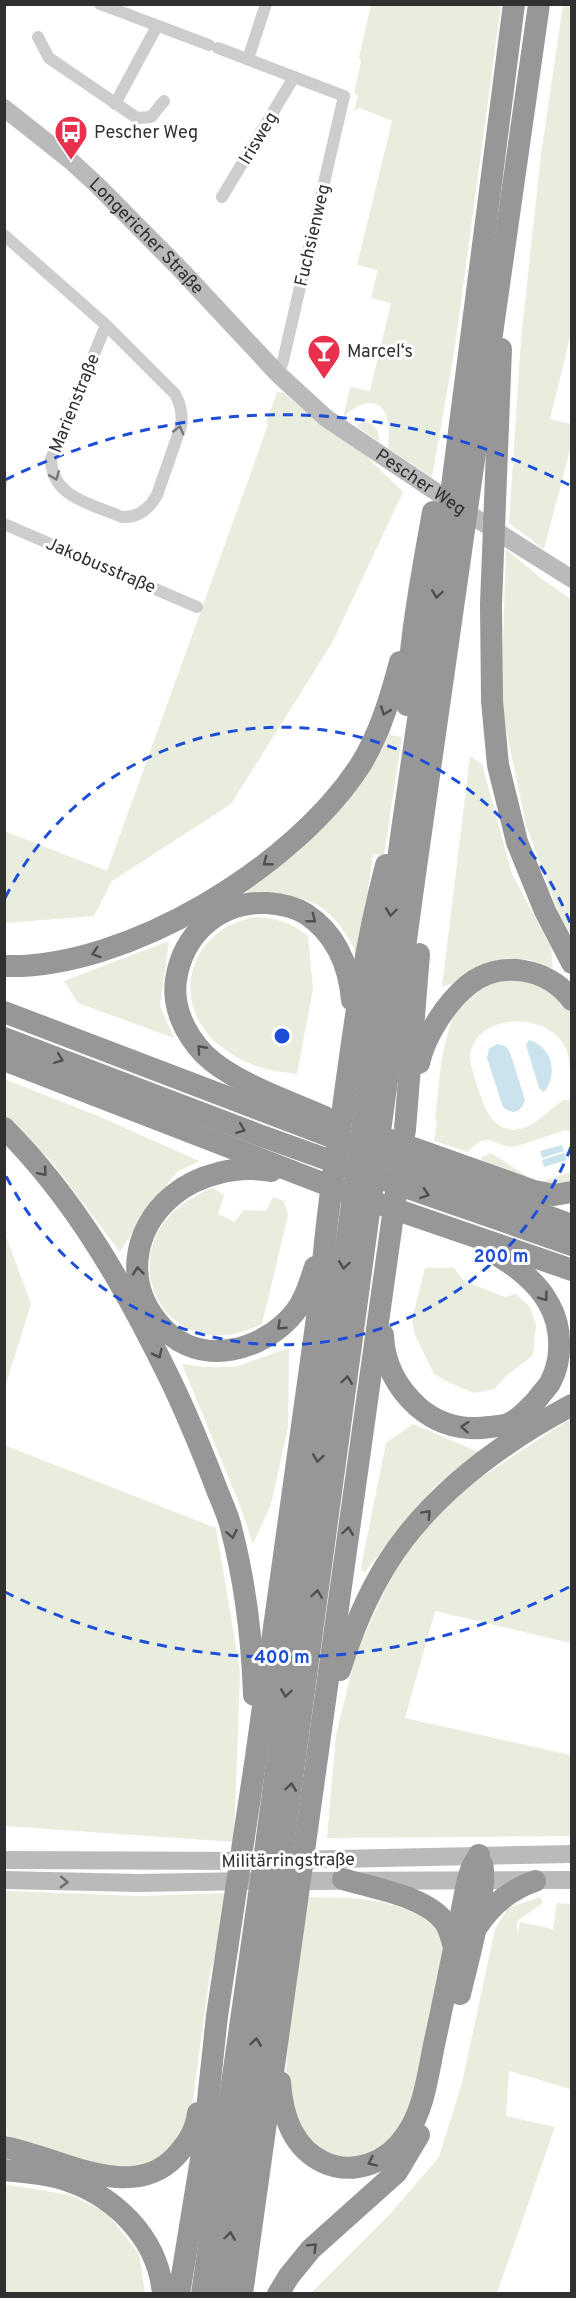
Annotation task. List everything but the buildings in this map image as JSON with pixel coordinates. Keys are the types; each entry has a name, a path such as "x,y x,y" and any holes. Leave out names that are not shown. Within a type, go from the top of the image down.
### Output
{"highway":[{"path":"320,1735 405,1129 424,882 425,811 446,535 454,483 455,392 467,362 514,4"},
{"path":"222,2294 284,1845 446,535 454,483 506,240 539,4"},
{"path":"506,240 494,513 492,701 498,765 517,842 545,911 572,963"},
{"path":"4,966 28,967 74,960 118,946 215,897 247,877 306,829 335,799 361,763 377,731 397,675 420,594 446,535"},
{"path":"179,2294 203,2147 213,2047 321,1289 330,1198 334,1112 350,1047 373,911 393,836 406,744 408,685 420,594"},
{"path":"374,1118 425,811"},
{"path":"350,1047 353,1006 351,981 344,960 327,933 305,914 275,903 255,902 238,905 205,923 188,942 178,963 175,986 177,1007 187,1032 204,1053 229,1072 334,1112 422,1151 528,1193 572,1206"},
{"path":"405,1129 420,1057 427,1039 454,998 469,984 483,976 501,971 534,972 555,983 572,1000"},
{"path":"4,1012 269,1115 572,1225"},
{"path":"4,1038 259,1136 572,1245"},
{"path":"126,1059 173,1073 334,1112"},
{"path":"4,1060 313,1180 572,1270"},
{"path":"4,1128 64,1197 97,1242 148,1335 192,1424 230,1524 244,1591 253,1663 256,1757"},
{"path":"422,1151 534,1191 554,1195 572,1192"},
{"path":"313,1180 250,1169 212,1175 177,1191 152,1217 142,1235 137,1254 140,1291 149,1310 163,1329 180,1340 197,1348 216,1351 244,1347 270,1336 296,1310 309,1286 325,1237"},
{"path":"383,1283 383,1339 386,1360 405,1396 428,1416 443,1424 462,1428 506,1425 524,1414 550,1383 558,1362 560,1342 557,1322 549,1303 532,1280 466,1235"},
{"path":"202,2294 218,2174 276,1901 284,1845 348,1645 386,1566 409,1533 442,1498 482,1463 572,1405"},
{"path":"276,1901 277,2048 280,2096 285,2117 302,2147 314,2157 336,2167 351,2169 372,2163 399,2145 418,2112 454,1947 476,1880 484,1869 479,1855"},
{"path":"343,1879 426,1905 444,1920 454,1947"},
{"path":"278,2294 311,2248 397,2172 420,2133 436,2090 475,1930 476,1880"},
{"path":"475,1930 499,1900 535,1881"},
{"path":"213,2047 218,2174"},
{"path":"4,2147 111,2177 128,2178 154,2172 169,2163 186,2144 194,2130 203,2081 213,2047"},
{"path":"242,2294 277,2048"},
{"path":"4,2170 59,2178 106,2198 122,2211 142,2236 156,2261 163,2294"}],"main road":[{"name":"Longericher Straße","path":"4,108 57,150 96,185 181,270 278,374"},
{"name":"Pescher Weg","path":"278,374 326,418 469,514 572,579"},
{"name":"Militärringstraße","path":"4,1860 199,1862 572,1854"},
{"name":"Militärringstraße","path":"4,1880 149,1883 343,1879 572,1881"}],"street":[{"path":"100,4 127,9 157,26 294,77"},
{"path":"248,59 266,4"},
{"path":"115,104 157,26"},
{"path":"38,37 49,58 137,118 151,117 164,101"},
{"name":"Fuchsienweg","path":"278,374 283,361 344,96 294,77"},
{"name":"Irisweg","path":"222,197 294,77"},
{"name":"Marienstraße","path":"4,235 106,325 175,394 179,401 183,417 181,426 167,469 152,504 142,513 127,517 122,517 67,493 59,486 51,470 51,459 106,325"},
{"name":"Jakobusstraße","path":"4,524 197,607"}],"shaded area":[{"path":"371,5 501,5 455,346 432,477 388,448 389,432 386,415 377,404 359,406 343,418 350,387 370,391 391,303 371,298 378,270 357,265 392,121 360,108 354,111 358,95 354,93 361,62 359,57"},
{"path":"563,5 572,5 572,329 550,419 571,424 571,446 544,549 509,523 521,340 541,154"},
{"path":"277,392 284,393 320,424 364,454 403,492 332,643 231,804 112,881 94,916 5,923 4,831 107,871 268,425 266,423"},
{"path":"363,422 376,428 379,442 356,426"},
{"path":"506,549 542,579 571,599 571,936 559,914 526,825 501,704"},
{"path":"394,710 390,735 402,737 384,855 373,854 359,952 356,952 343,929 329,913 300,898 283,897 220,905 256,879"},
{"path":"470,756 482,764 512,874 551,947 553,969 530,960 507,958 479,965 460,980 442,987"},
{"path":"255,917 283,922 296,927 308,936 313,989 297,1074 258,1067 241,1060 223,1048 206,1031 195,1012 191,992 192,972 200,953 213,937 232,924"},
{"path":"169,941 160,1006 174,1038 78,1003 64,981"},
{"path":"502,980 514,980 540,987 548,991 570,1012 571,1084 567,1051 552,1032 542,1026 529,1023 516,1021 504,1023 482,1034 474,1043 471,1051 472,1069 484,1104 497,1124 513,1130 526,1127 563,1100 570,1100 571,1132 565,1130 514,1147 486,1140 475,1145 468,1152 434,1141 443,1054 452,1021 459,1007 476,991"},
{"path":"4,1079 98,1116 199,1161 177,1172 147,1209 120,1252 53,1163 5,1117"},
{"path":"491,1153 528,1177 541,1182 571,1172 571,1183 541,1184 484,1165 481,1158"},
{"path":"213,1188 224,1195 218,1214 235,1222 243,1210 266,1211 273,1197 284,1201 288,1215 262,1324 225,1335 194,1331 170,1316 155,1292 150,1264 157,1235 177,1209"},
{"path":"4,1234 31,1304 5,1387"},
{"path":"425,1268 454,1268 464,1281 505,1297 516,1294 530,1307 536,1325 533,1355 505,1377 494,1389 474,1393 434,1374 415,1335 412,1320"},
{"path":"289,1348 288,1428 271,1504 253,1544 240,1506 182,1364 235,1367"},
{"path":"571,1418 571,1643 435,1611 405,1718 570,1755 571,1750 571,1836 327,1838 336,1735 357,1650 396,1568 446,1503"},
{"path":"413,1424 481,1453 435,1486 364,1573 361,1567 386,1443"},
{"path":"4,1445 216,1528 240,1671 234,1842 5,1826"},
{"path":"5,1891 141,1896 226,1893 220,1941 210,1973 192,2106 178,2138 153,2162 139,2166 101,2165 58,2154 5,2135"},
{"path":"304,1897 375,1901 416,1914 420,1908 446,1941 409,2114 380,2153 338,2161 301,2137 286,2076"},
{"path":"540,1897 543,1903 517,1921 517,1938 520,1922 553,1929 557,1903 571,1904 571,2089 509,2071 506,2116 555,2127 497,2293 310,2294 391,2213 439,2157 462,2083 495,1929 508,1908"},
{"path":"4,2184 70,2195 106,2212 139,2254 145,2293 5,2293"}],"water":[{"path":"529,1040 543,1048 551,1061 549,1084 543,1092 539,1088 526,1045"},
{"path":"497,1044 505,1046 510,1052 525,1100 519,1110 513,1112 503,1107 487,1058 489,1049"},
{"path":"562,1145 564,1151 542,1158 540,1151"},
{"path":"564,1153 567,1160 544,1167 542,1160"}],"place":[{"name":"Pescher Weg","path":"71,161"},
{"name":"Marcel‘s","path":"324,380"}]}
